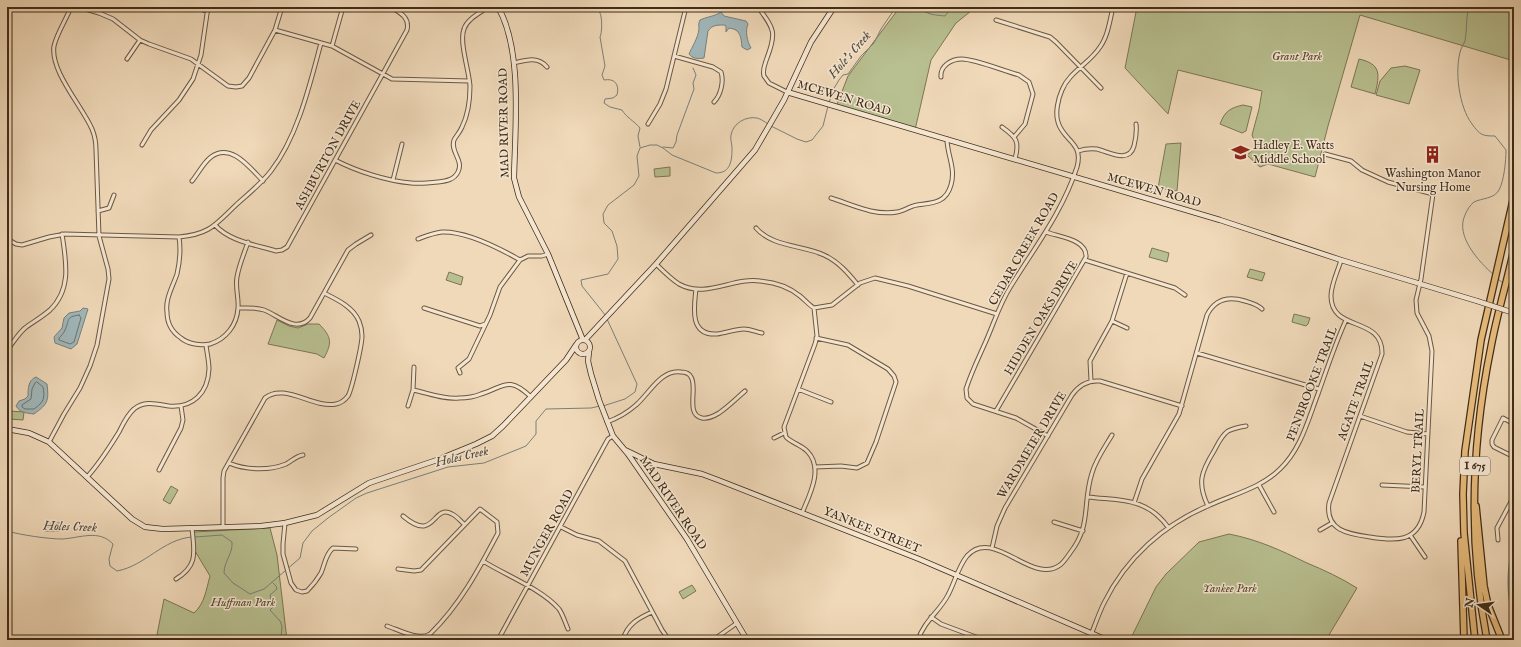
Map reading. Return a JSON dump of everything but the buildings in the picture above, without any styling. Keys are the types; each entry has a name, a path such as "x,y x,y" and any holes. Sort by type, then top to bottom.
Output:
{"highway":[{"name":"I 675","path":"1475,640 1466,559 1463,513 1465,451 1471,400 1481,340 1514,196"},
{"name":"I 675","path":"1487,640 1480,593 1473,520 1474,486 1483,390 1491,345 1514,249"},
{"path":"1474,486 1484,586 1488,605 1502,640"},
{"path":"1463,513 1461,542 1464,640"}],"street":[{"path":"49,442 61,418 80,388 97,345 109,279 100,236 94,136 88,121 58,69 54,57 56,38 71,7"},
{"path":"78,7 113,19 140,40 186,57 228,86 236,87 242,86 249,78 275,30 282,7"},
{"path":"142,145 155,124 185,92 193,79 198,65 207,9 193,7"},
{"path":"332,46 343,7"},
{"name":"ASHBURTON DRIVE","path":"215,225 225,234 276,251 287,247 408,27 405,16 391,7"},
{"path":"335,160 360,171 393,180 416,184 452,179 458,172 460,166 453,144 466,118 470,95 462,40 464,29 470,20 488,7"},
{"name":"MAD RIVER ROAD","path":"498,7 507,27 514,63 516,84 514,178 516,190 548,254 576,324 584,340"},
{"path":"648,124 663,98 686,7"},
{"path":"758,7 769,22 773,33 772,46 764,69 764,76 769,83 788,92"},
{"path":"7,429 29,433 49,442 132,519 141,525 156,529 261,526 285,524 317,516 360,488 374,481 416,468 482,442 496,432 566,360 577,344 584,340 603,322 751,156 788,92 811,42 834,7"},
{"path":"1113,7 1104,42 1091,58 1064,85 1056,114 1059,126 1074,143 1078,151 1092,149 1120,156 1128,155 1134,149 1137,137 1136,124"},
{"path":"996,20 1050,37 1101,88"},
{"path":"275,30 332,46 396,80 469,81"},
{"path":"127,59 140,40"},
{"path":"7,239 16,244 22,245 62,234 179,238 201,234 215,225 263,181 282,155 301,112 320,43"},
{"path":"674,56 713,67 721,72 722,82 719,95 714,102"},
{"path":"941,77 941,73 945,66 955,60 962,59 1019,75 1026,79 1032,87 1032,98 1025,124 1014,137"},
{"path":"514,63 536,60 542,62 547,68"},
{"path":"242,86 243,90"},
{"name":"MCEWEN ROAD","path":"788,92 1220,220 1341,260 1513,312"},
{"path":"1002,127 1014,137 1017,148 1015,159"},
{"path":"831,198 871,211 886,213 902,211 916,205 933,204 939,201 948,192 953,176 947,139"},
{"path":"393,180 402,144"},
{"name":"CEDAR CREEK ROAD","path":"1048,436 1016,418 972,404 968,400 965,393 997,314 1011,286 1057,213 1078,163 1078,151"},
{"path":"192,181 211,158 217,154 224,153 232,154 238,158 263,181"},
{"name":"BERYL TRAIL","path":"1325,154 1351,161 1362,170 1388,182 1433,194 1420,284 1416,300 1416,310 1429,336 1432,351 1425,487 1423,516 1418,527 1410,535"},
{"path":"98,211 109,208 114,195"},
{"path":"756,228 762,234 775,240 818,252 833,260 848,272 858,285"},
{"path":"85,229 85,234"},
{"path":"418,239 431,234 448,232 485,242 520,260"},
{"name":"HIDDEN OAKS DRIVE","path":"996,411 1085,260 1086,250 1080,243 1046,232"},
{"path":"7,350 25,328 50,310 59,296 67,273 62,234"},
{"path":"238,308 262,309 291,324 300,324 310,318 348,250 371,235"},
{"path":"179,238 180,260 167,303 166,311 168,319 174,333 182,339 196,344 206,345 215,342 228,334 234,323 238,308 236,278 248,242"},
{"path":"460,373 458,370 459,365 467,361 485,324 500,287 520,260 528,256 542,256 548,254"},
{"path":"1085,260 1175,288 1185,295"},
{"name":"AGATE TRAIL","path":"1332,522 1329,515 1329,503 1382,354 1377,336 1372,331 1346,320 1335,310 1331,297 1341,260"},
{"path":"656,264 679,283 696,290 714,288 739,281 760,281 777,284 790,290 814,308 832,305 858,285 872,278 887,280 997,314"},
{"path":"1127,273 1112,321 1090,361 1091,381 1100,381 1182,406"},
{"path":"696,290 693,314 698,325 705,332 716,334 745,329 762,334"},
{"path":"223,527 223,478 229,463 261,404 270,394 280,392 332,405 341,402 348,396 361,349 361,328 357,318 350,309 324,293"},
{"path":"1134,502 1142,479 1175,422 1182,406 1207,315 1216,303 1227,298 1234,298 1254,304 1262,309"},
{"path":"424,308 480,326 485,324"},
{"path":"802,513 814,480 816,467 806,450 787,438 784,433 784,424 816,338 814,308"},
{"name":"PENBROOKE TRAIL","path":"1089,640 1104,603 1123,571 1146,545 1168,527 1208,506 1259,485 1280,470 1294,453 1303,436 1346,320"},
{"path":"1112,321 1127,328"},
{"name":"MAD RIVER ROAD","path":"576,324 577,344"},
{"path":"566,360 589,352 592,337 598,326"},
{"path":"816,338 848,346 888,369 894,376 896,382 878,436 867,463 857,468 841,466 816,467"},
{"path":"584,340 590,345"},
{"path":"577,344 577,351 580,354"},
{"path":"87,477 106,453 129,414 137,407 147,403 181,406 190,404 197,398 203,389 209,369 206,345"},
{"name":"MAD RIVER ROAD","path":"589,352 588,359 591,374 602,410 614,436 626,450 687,539 747,640"},
{"path":"1197,353 1320,389"},
{"name":"MAD RIVER ROAD","path":"580,354 591,374"},
{"path":"408,406 413,390 415,374 414,367"},
{"path":"607,422 628,412 667,374 675,372 684,372 691,377 694,383 693,409 697,416 701,418 708,418 718,414 745,392"},
{"name":"WARDMEIER DRIVE","path":"992,548 997,526 1005,508 1075,391 1084,383 1091,381"},
{"path":"413,390 449,398 460,398 482,394 501,385 508,384 520,387 531,396"},
{"path":"798,389 831,402"},
{"path":"159,470 181,428 183,420 181,406"},
{"path":"1360,416 1407,432 1428,434"},
{"path":"1514,424 1503,418 1492,440 1492,444 1494,447 1514,457"},
{"path":"1208,506 1202,493 1202,473 1224,435 1234,429 1246,426"},
{"path":"774,438 784,433"},
{"path":"918,640 931,617 948,596 964,560 972,552 982,548 992,548 1037,568 1050,569 1056,567 1062,562 1076,545 1083,531 1090,479 1094,467 1112,435"},
{"name":"MUNGER ROAD","path":"499,640 608,439 614,436"},
{"name":"YANKEE STREET","path":"626,450 654,464 711,477 957,575 1107,640"},
{"path":"229,463 245,468 274,467 286,464 303,455"},
{"path":"1259,485 1274,512"},
{"path":"1382,485 1425,487"},
{"path":"1498,540 1497,528 1514,496"},
{"path":"1088,497 1134,502 1145,506 1154,511 1168,527"},
{"path":"387,626 420,636 430,634 460,601 498,533 496,522 480,509 421,570 414,571 398,568"},
{"path":"403,516 415,525 423,526 430,523 440,514 448,512 464,524"},
{"path":"1054,522 1083,531"},
{"path":"1320,530 1332,522 1338,529 1346,533 1383,540 1397,540 1410,535 1425,557"},
{"path":"285,524 282,544 283,554 294,588 299,591 305,592 308,590 320,575 328,555 333,548 356,549"},
{"path":"561,527 577,536 598,541 627,564 652,612 669,640"},
{"path":"176,579 192,565 194,551 192,528"},
{"path":"483,561 528,586 548,600 558,608 568,628"},
{"path":"624,640 627,630 633,623 652,612"},
{"path":"931,617 941,624 984,640"},
{"path":"713,640 737,623"}],"green space":[{"path":"900,7 976,7 956,23 931,60 915,130 836,107 848,76"},
{"name":"Grant Park","path":"1137,7 1514,7 1514,61 1360,15 1315,177 1268,164 1260,167 1247,155 1257,147 1252,135 1262,91 1178,70 1168,114 1125,68"},
{"path":"1359,59 1371,64 1377,71 1378,81 1375,94 1351,87"},
{"path":"1405,66 1420,70 1409,104 1376,95 1380,81 1391,68"},
{"path":"1243,105 1252,107 1246,131 1242,133 1220,124 1228,111"},
{"path":"1181,143 1177,191 1158,188 1166,144"},
{"path":"670,167 670,176 655,177 654,169"},
{"path":"1152,248 1169,253 1167,262 1149,257"},
{"path":"1250,269 1265,273 1262,281 1247,277"},
{"path":"449,272 463,277 461,285 446,280"},
{"path":"1294,314 1310,318 1308,324 1306,326 1292,322"},
{"path":"277,320 289,326 298,328 308,324 319,324 329,340 324,358 317,354 268,344"},
{"path":"9,411 24,412 23,420 9,419"},
{"path":"171,486 178,490 170,504 163,500"},
{"path":"45,523 61,523 60,531 45,531"},
{"name":"Huffman Park","path":"270,528 277,555 287,640 156,640 164,599 194,613 201,605 205,596 210,576 195,551 194,532"},
{"name":"Yankee Park","path":"1229,534 1260,542 1332,574 1357,588 1326,640 1130,640 1156,587 1166,574 1199,542"},
{"path":"692,585 696,591 683,599 679,592"}],"water":[{"path":"721,12 724,16 746,21 748,24 748,42 751,48 747,50 742,47 740,34 736,30 729,28 726,32 726,26 717,25 713,26 708,31 704,58 692,57 689,54 697,36 700,20"},
{"path":"83,308 88,309 77,344 71,349 55,343 54,337 62,328 64,318 69,313 80,311"},
{"path":"36,377 47,384 48,394 45,405 34,414 24,412 16,406 19,401 28,396 30,382"},
{"path":"1514,543 1514,625 1510,604 1508,574"}],"waterway":[{"path":"598,7 601,14 600,37 605,66 602,75 604,80 613,81 618,88 617,95 613,98 605,99 604,103 610,107 622,110 640,128 638,136 640,147"},
{"name":"Hole's Creek","path":"829,103 833,90 839,80 843,75 848,74 861,56 874,43 881,29 896,7"},
{"name":"Hole's Creek","path":"920,7 925,12 945,16 949,11 947,7"},
{"name":"Hole's Creek","path":"1467,7 1466,37 1461,49 1458,67 1461,98 1468,117 1477,131 1487,136 1495,136 1506,150 1505,165 1499,190 1494,195 1474,202 1471,205 1465,215 1463,231 1470,248 1494,275"},
{"path":"663,147 673,148 676,142 677,135 694,89 693,83 696,75 693,68"},
{"name":"Hole's Creek","path":"771,126 797,139 806,142 812,140 823,126 828,106"},
{"name":"Holes Creek","path":"606,316 582,286 581,280 608,274 618,259 617,246 612,231 604,223 603,214 608,205 634,185 639,176 637,156 640,148 650,145 657,145 672,155 716,173 725,171 730,165 732,153 731,135 737,124 744,119 749,118 757,118 768,124"},
{"name":"Hole's Creek","path":"1498,279 1503,283"},
{"name":"Hole's Creek","path":"1507,286 1514,292"},
{"name":"Holes Creek","path":"603,406 625,399 635,392 637,384 607,319"},
{"name":"Holes Creek","path":"195,537 222,535 232,542 224,573 233,583 250,594 264,589 300,558 303,543 312,531 356,498 367,493 448,467 484,463 526,446 536,434 536,421 546,409 591,408 600,406"},
{"name":"Holes Creek","path":"7,531 42,538 62,539 95,536 108,539 113,544 109,559 110,566 117,571 136,564 172,542 192,537"},
{"path":"273,583 277,589 270,595 274,606 270,610 280,621 282,626 281,638 283,640"}],"place":[{"name":"Hadley E. Watts Middle School","path":"1240,152"},
{"name":"Washington Manor Nursing Home","path":"1433,154"}]}
